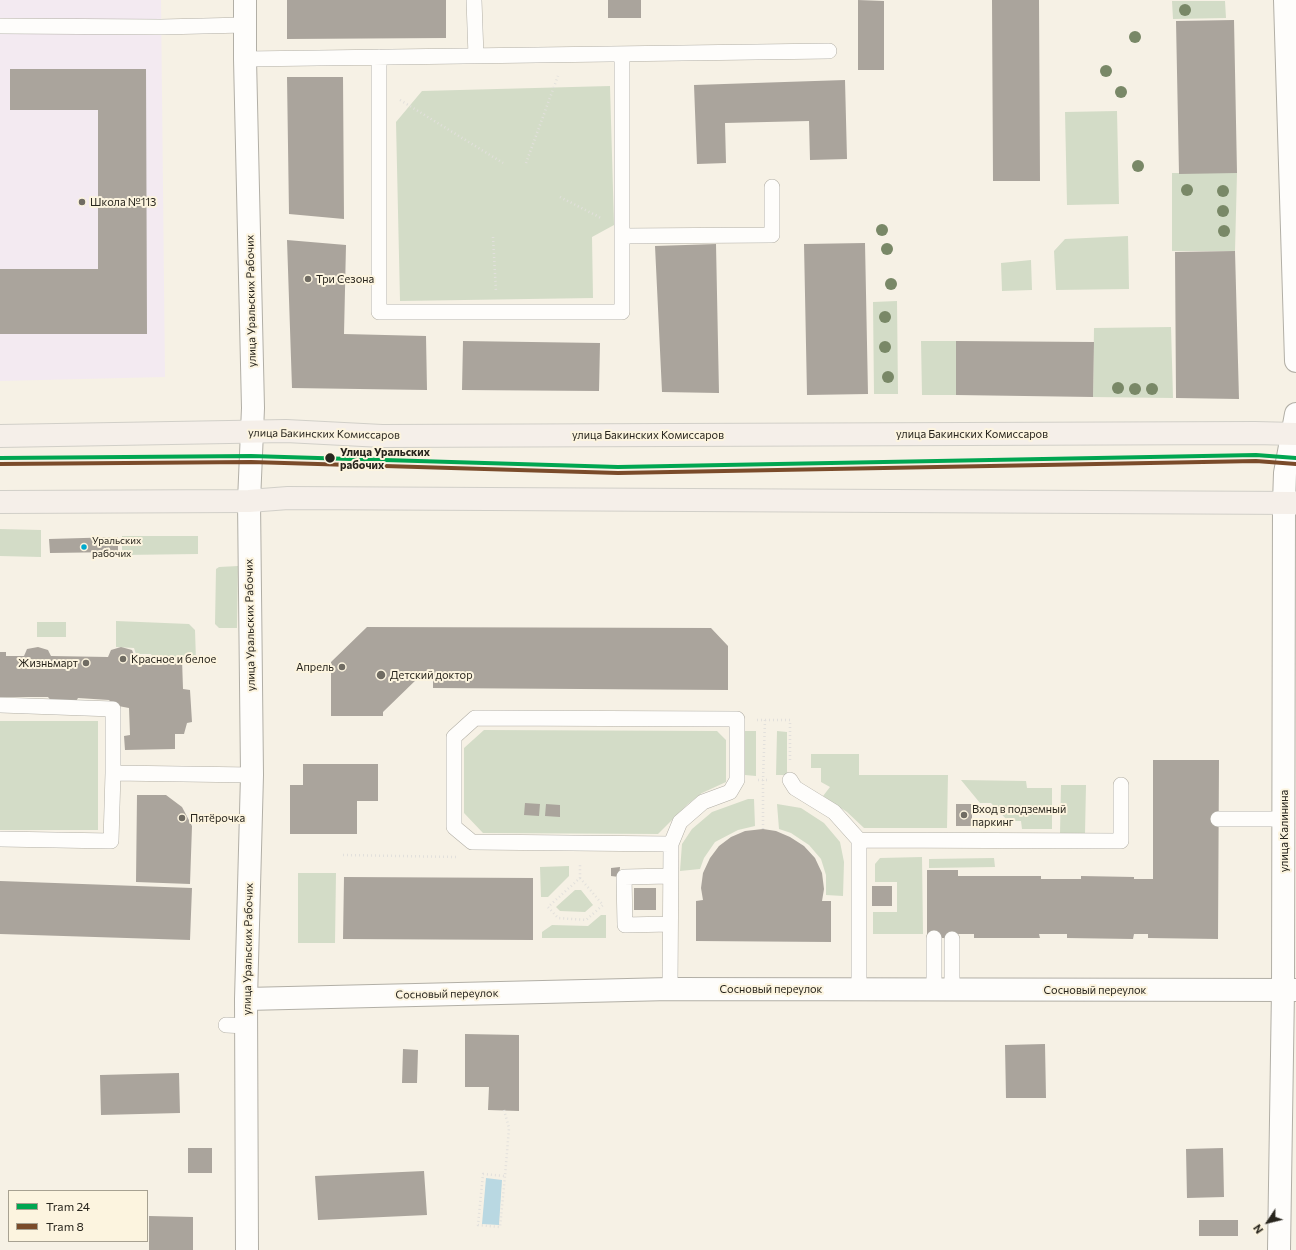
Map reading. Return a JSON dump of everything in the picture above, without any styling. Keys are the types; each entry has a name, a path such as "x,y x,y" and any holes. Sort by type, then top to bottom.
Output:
{"main road":[{"name":"улица Бакинских Комиссаров","path":"0,436 252,432 382,436 1239,433 1294,427"},
{"path":"0,502 249,501 288,498 1290,503"}],"street":[{"name":"улица Уральских Рабочих","path":"245,0 253,408 249,501 252,775 246,999 236,1026 247,1250"},
{"path":"1285,0 1296,361"},
{"name":"улица Калинина","path":"1279,1250 1290,990 1284,819 1290,595 1290,503 1285,473 1294,427"},
{"name":"Сосновый переулок","path":"246,999 670,989 1290,990"}],"lane":[{"path":"474,0 476,56"},
{"path":"0,26 161,27 245,25"},
{"path":"245,59 829,51"},
{"path":"379,57 379,312 622,312 622,54"},
{"path":"622,233 772,235 772,187"},
{"path":"0,705 113,709 111,841 0,839"},
{"path":"670,844 472,842 454,827 454,737 475,718 737,720 737,780 730,792 703,802 680,822 670,844 670,989"},
{"path":"113,773 252,775"},
{"path":"790,780 795,788 834,812 859,840 859,990"},
{"path":"859,840 1121,841 1121,785"},
{"path":"1218,819 1284,819"},
{"path":"670,876 624,877 625,925 670,924"},
{"path":"934,938 943,990"},
{"path":"943,990 952,938"}],"path":[{"path":"526,163 567,55"},
{"path":"379,87 503,163"},
{"path":"560,197 622,233"},
{"path":"493,237 497,312"},
{"path":"737,720 790,720 790,780 737,780"},
{"path":"764,829 763,780 765,720"},
{"path":"580,878 548,907 558,918 586,920 603,905 580,878 581,858"},
{"path":"504,1110 509,1128 505,1176 500,1227 478,1225 483,1174 505,1176"}],"shaded area":[{"name":"Школа №113","path":"0,0 161,0 165,377 0,381"}],"green space":[{"path":"1172,1 1225,1 1226,18 1173,19"},
{"path":"610,86 614,225 592,237 593,298 400,301 396,122 422,91"},
{"path":"1117,111 1119,204 1067,205 1065,112"},
{"path":"1172,173 1237,173 1235,251 1172,251"},
{"path":"1128,236 1129,289 1056,290 1054,251 1065,239"},
{"path":"1031,260 1032,290 1002,291 1001,263"},
{"path":"897,301 898,394 874,394 873,302"},
{"path":"1171,327 1173,398 1093,397 1094,328"},
{"path":"921,341 956,341 956,395 922,395"},
{"path":"0,529 41,530 41,557 0,556"},
{"path":"122,536 198,536 198,554 122,555"},
{"path":"238,566 237,628 219,628 215,624 216,569 219,567"},
{"path":"116,621 189,624 195,630 196,661 154,659 151,654 136,654 134,648 116,647"},
{"path":"37,622 66,622 66,637 37,637"},
{"path":"0,721 98,721 98,830 0,830"},
{"path":"484,730 717,731 726,740 726,782 702,793 688,804 658,834 483,833 464,813 464,748"},
{"path":"745,731 756,731 756,776 745,775"},
{"path":"777,731 787,732 787,775 776,775"},
{"path":"811,754 859,754 859,775 948,775 947,828 864,828 847,812 823,796 830,787 821,782 821,768 811,768"},
{"path":"961,780 1026,781 1027,788 1052,788 1052,829 1022,829 1021,821 1008,821 991,803 980,803"},
{"path":"1061,785 1086,785 1085,834 1060,834"},
{"path":"748,799 754,799 755,826 738,830 715,842 704,858 700,869 680,871 682,844 692,829 712,812"},
{"path":"777,804 801,808 824,823 840,842 844,862 843,896 826,895 826,875 821,859 809,845 791,833 779,829"},
{"path":"922,857 923,934 873,934 873,912 897,912 897,882 875,882 875,864 880,858"},
{"path":"994,858 995,867 929,868 929,859"},
{"path":"569,866 569,876 548,897 541,897 540,867"},
{"path":"298,873 336,873 335,943 298,943"},
{"path":"575,890 581,890 593,905 585,912 560,911 556,907"},
{"path":"601,915 606,915 606,938 542,938 542,932 552,925 588,926"}],"water":[{"path":"486,1178 502,1180 499,1225 482,1224"}],"building":[{"path":"287,0 446,0 446,38 287,39"},
{"path":"608,0 641,0 641,18 608,18"},
{"path":"858,0 884,1 884,70 858,70"},
{"path":"992,0 1039,0 1040,181 993,181"},
{"path":"1234,20 1237,173 1179,174 1176,21"},
{"path":"10,69 146,69 147,334 0,334 0,269 98,269 98,110 10,110"},
{"path":"287,77 343,77 344,219 289,214"},
{"path":"845,80 847,159 810,160 809,121 725,123 726,163 697,164 694,85"},
{"path":"287,240 346,245 344,334 426,336 427,390 292,388"},
{"path":"865,243 868,394 807,395 804,244"},
{"path":"716,244 719,393 662,392 655,246"},
{"path":"1235,251 1239,399 1176,398 1175,252"},
{"path":"463,341 600,343 599,391 462,390"},
{"path":"956,341 1094,342 1093,397 956,395"},
{"path":"118,537 118,552 50,553 49,539"},
{"path":"367,627 711,628 728,646 728,690 433,688 433,677 419,677 383,712 383,716 331,716 331,662"},
{"path":"38,647 48,650 51,656 108,657 111,650 121,647 132,650 135,657 151,657 153,661 182,659 183,689 190,690 192,722 187,723 184,734 175,734 175,749 125,750 124,736 130,735 129,708 113,705 109,700 78,698 75,703 52,702 48,697 0,697 0,652 6,652 6,656 24,656 27,649"},
{"path":"1153,760 1219,760 1218,939 1148,938 1148,934 1134,934 1133,939 1067,938 1067,934 1039,934 1040,938 974,938 974,934 958,934 958,938 927,938 927,870 958,870 958,876 1041,876 1041,879 1081,879 1081,876 1134,877 1134,879 1153,879"},
{"path":"303,764 378,764 378,801 357,801 357,834 290,834 290,785 303,785"},
{"path":"137,795 166,795 182,807 192,826 190,884 136,882"},
{"path":"525,803 540,804 539,816 524,815"},
{"path":"546,804 560,805 560,817 545,816"},
{"name":"Вход в подземный паркинг","path":"956,804 972,804 972,826 956,826"},
{"path":"763,829 776,831 790,837 804,846 815,858 822,873 824,889 822,901 831,901 831,942 696,941 696,901 703,900 701,888 703,873 710,858 719,846 731,837 745,831"},
{"path":"620,867 619,877 611,876 611,868"},
{"path":"344,877 533,878 533,940 343,939"},
{"path":"0,881 192,888 190,940 0,934"},
{"path":"872,886 892,886 892,906 872,906"},
{"path":"634,888 656,888 656,910 634,910"},
{"path":"465,1034 519,1035 519,1111 488,1110 489,1087 465,1087"},
{"path":"1045,1044 1046,1098 1006,1098 1005,1045"},
{"path":"403,1049 418,1050 417,1083 402,1083"},
{"path":"179,1073 180,1113 101,1115 100,1075"},
{"path":"188,1148 212,1148 212,1173 188,1173"},
{"path":"1223,1148 1224,1197 1187,1198 1186,1149"},
{"path":"424,1171 427,1215 318,1220 315,1176"},
{"path":"149,1216 193,1217 193,1250 149,1250"},
{"path":"1199,1220 1238,1220 1238,1236 1199,1236"}],"tram line":[{"name":"24","path":"0,458 251,456 618,467 1256,455 1296,458"},
{"name":"8","path":"0,464 251,462 618,473 1256,461 1296,464"}],"place":[{"name":"Школа №113","path":"82,202"},
{"name":"Три Сезона","path":"308,279"},
{"name":"Улица Уральских рабочих","path":"330,458"},
{"name":"Уральских рабочих","path":"84,547"},
{"name":"Красное и белое","path":"123,659"},
{"name":"Жизньмарт","path":"86,663"},
{"name":"Апрель","path":"342,667"},
{"name":"Детский доктор","path":"381,675"},
{"name":"Вход в подземный паркинг","path":"964,815"},
{"name":"Пятёрочка","path":"182,818"}]}
